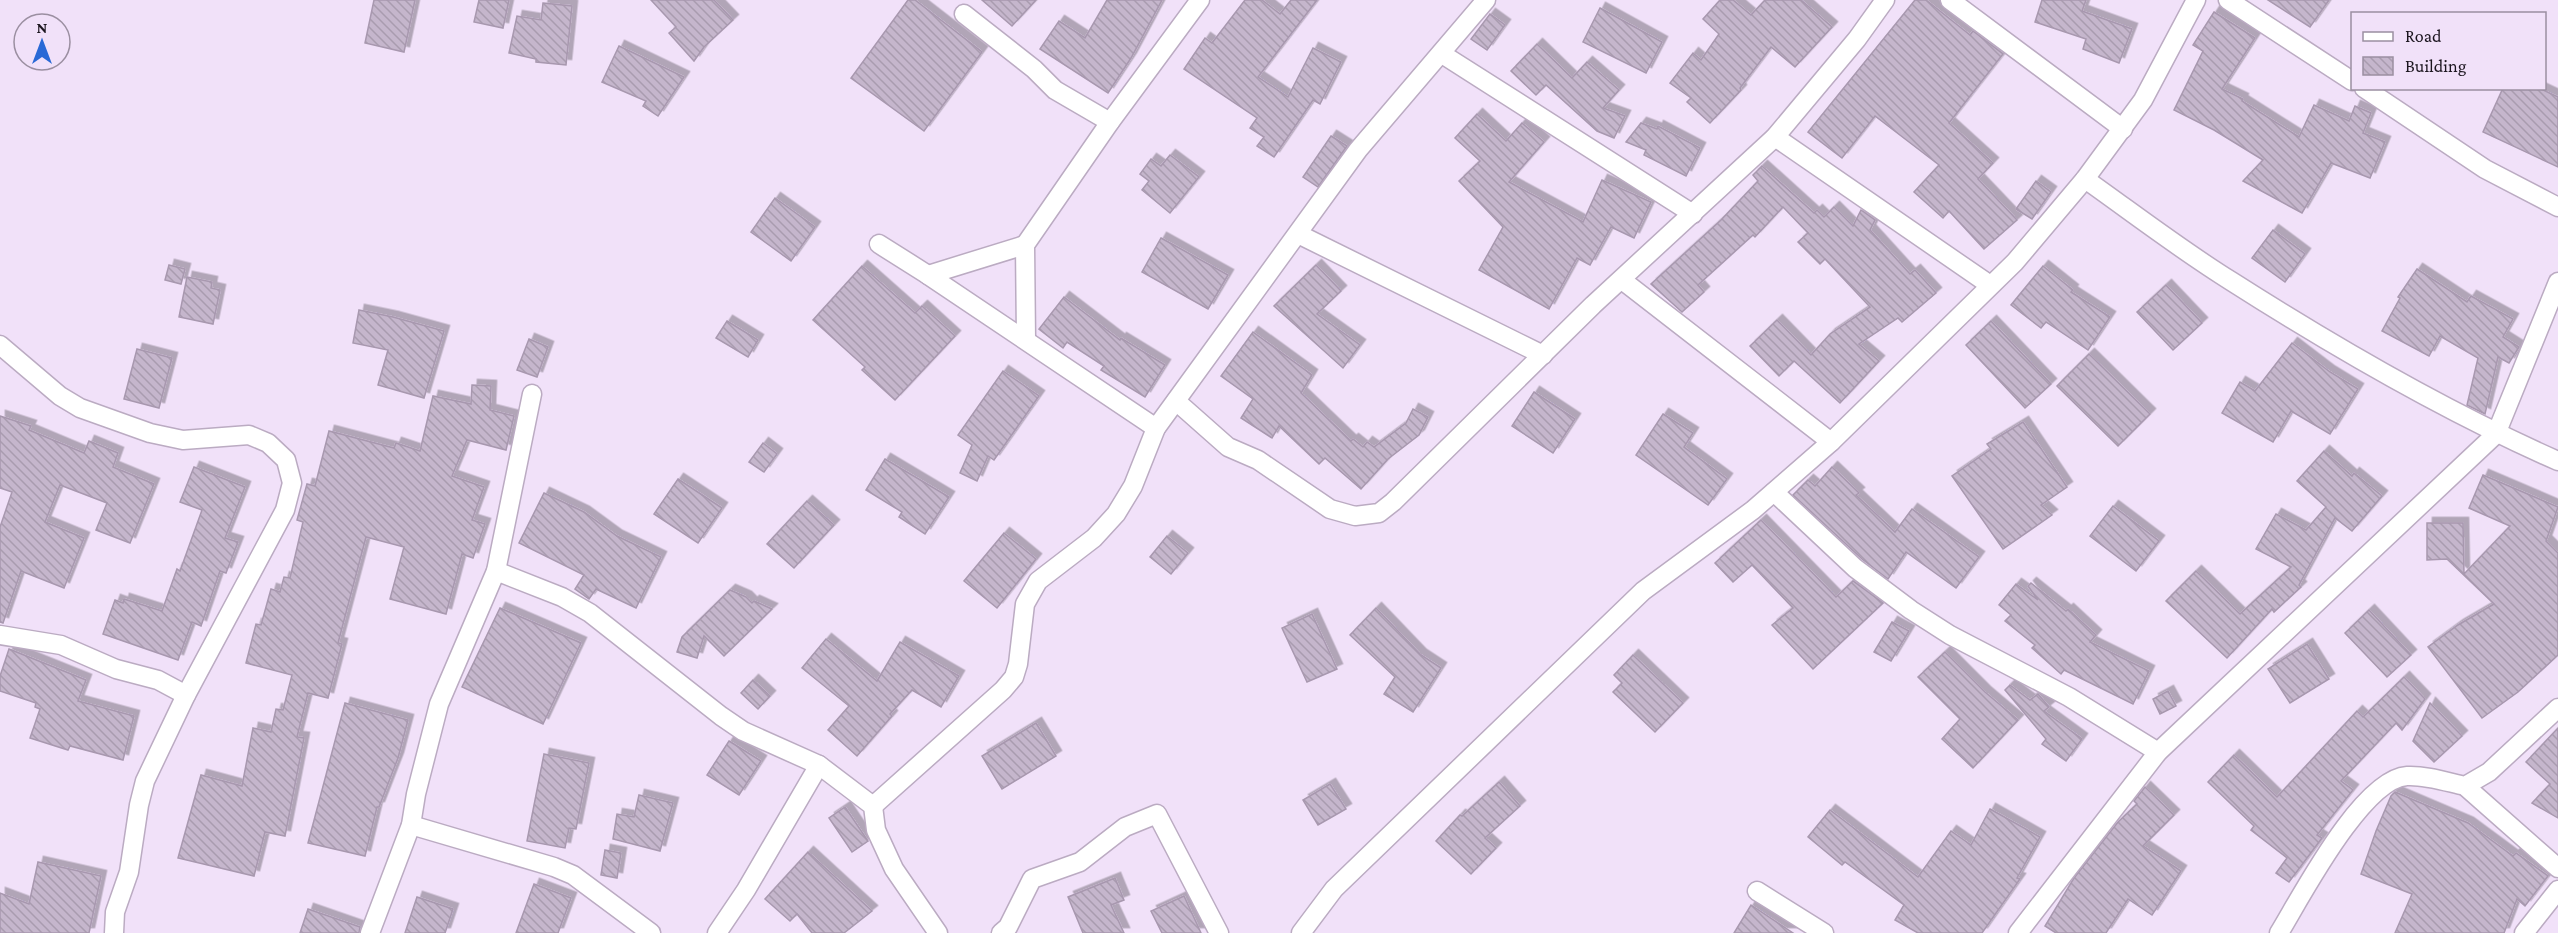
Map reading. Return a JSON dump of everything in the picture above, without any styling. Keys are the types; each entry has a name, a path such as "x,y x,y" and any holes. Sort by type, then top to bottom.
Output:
{"street":[{"path":"1026,339 1024,245 1110,122 1200,0"},
{"path":"873,806 1003,690 1014,677 1018,664 1025,604 1030,592 1038,581 1094,538 1116,514 1133,486 1156,428 1358,150 1486,0"},
{"path":"1176,401 1228,447 1258,460 1330,509 1355,516 1379,513 1775,137 1857,39 1885,0"},
{"path":"1950,0 2123,129"},
{"path":"1301,933 1334,889 1643,591 1753,510 1831,442 2015,262 2085,179 2123,129 2162,68 2196,0"},
{"path":"2228,0 2351,80"},
{"path":"964,14 1034,69 1055,90 1110,122"},
{"path":"1442,54 1693,214"},
{"path":"2367,90 2485,169 2558,207"},
{"path":"1775,137 1990,285"},
{"path":"2085,179 2229,280 2407,387 2496,434 2558,461"},
{"path":"1298,234 1543,355"},
{"path":"879,244 1026,339 1156,428"},
{"path":"928,274 1024,245"},
{"path":"1622,280 1831,442"},
{"path":"2018,933 2158,752 2496,434 2558,282"},
{"path":"0,345 60,396 80,408 150,432 183,440 249,435 268,443 286,460 292,483 285,510 186,695 145,781 129,872 115,912 114,933"},
{"path":"370,933 411,825 416,794 439,704 496,571 532,394"},
{"path":"1774,492 1855,568 1911,610 1950,635 2069,697 2158,752"},
{"path":"496,571 562,597 590,613 743,731 819,765 873,806 876,830 894,869 938,933"},
{"path":"0,635 61,645 116,669 158,680 186,695"},
{"path":"2465,786 2489,772 2558,708"},
{"path":"717,933 747,890 819,765"},
{"path":"2279,933 2332,844 2355,813 2388,783 2405,776 2465,786 2558,868"},
{"path":"1001,933 1008,927 1032,879 1080,862 1125,827 1157,814 1219,933"},
{"path":"411,825 554,867 573,875 651,933"},
{"path":"2524,933 2558,890"},
{"path":"1757,891 1824,933"}],"building":[{"path":"374,0 415,0 404,52 365,43"},
{"path":"479,0 509,0 503,28 474,22"},
{"path":"651,0 714,0 733,20 704,47 694,61 669,33 676,27"},
{"path":"908,0 915,0 982,52 924,131 851,78"},
{"path":"982,0 1036,0 1012,26"},
{"path":"1107,0 1162,0 1131,58 1108,93 1040,49 1059,21 1085,38"},
{"path":"1245,0 1262,0 1280,14 1291,0 1317,0 1258,77 1288,97 1313,48 1341,62 1320,104 1313,100 1274,157 1257,146 1264,137 1250,128 1257,118 1184,69 1205,38 1212,43"},
{"path":"1720,0 1733,0 1751,15 1765,0 1801,0 1832,27 1795,67 1771,47 1740,88 1741,90 1710,123 1687,102 1691,98 1670,83 1693,53 1701,60 1719,34 1703,19"},
{"path":"1915,0 1926,0 1970,35 1973,31 2003,54 1949,123 1993,163 1978,179 2017,220 1984,249 1949,211 1943,218 1914,192 1939,165 1875,116 1842,158 1808,132"},
{"path":"2042,0 2086,0 2082,11 2132,29 2119,63 2083,49 2086,39 2035,22"},
{"path":"2268,0 2329,0 2310,27"},
{"path":"543,3 572,6 566,65 536,62 536,59 509,53 517,16 541,20"},
{"path":"1600,8 1662,42 1646,73 1583,42"},
{"path":"2214,12 2255,38 2222,89 2243,99 2242,101 2299,137 2314,105 2349,121 2355,106 2371,113 2363,133 2385,142 2370,178 2331,163 2302,213 2243,181 2263,160 2214,130 2174,110 2203,51 2193,45"},
{"path":"1490,14 1505,25 1487,50 1471,39"},
{"path":"1537,44 1572,78 1587,62 1619,90 1603,108 1625,116 1614,138 1597,131 1546,85 1536,95 1511,71"},
{"path":"619,46 684,77 658,116 643,106 646,101 602,82"},
{"path":"2502,90 2543,90 2558,97 2558,167 2483,132"},
{"path":"1477,114 1506,141 1522,123 1544,142 1509,182 1583,222 1602,180 1651,202 1634,238 1611,227 1590,265 1577,258 1549,309 1479,270 1503,227 1459,181 1480,161 1455,138"},
{"path":"1641,123 1657,129 1658,126 1700,148 1686,176 1644,155 1646,150 1626,142"},
{"path":"1331,136 1347,146 1318,187 1303,177"},
{"path":"1170,155 1199,177 1170,213 1142,190 1149,181 1140,174 1151,159 1161,166"},
{"path":"1762,166 1814,213 1817,210 1824,217 1834,207 1853,226 1861,210 1875,220 1870,230 1910,274 1915,270 1936,293 1902,322 1898,318 1859,344 1879,361 1840,403 1794,361 1779,376 1750,346 1777,320 1811,355 1830,334 1870,307 1825,259 1820,264 1798,242 1808,233 1783,207 1755,237 1753,235 1698,285 1704,292 1682,312 1651,284 1721,220 1758,181 1753,175"},
{"path":"2036,181 2051,192 2032,219 2016,209"},
{"path":"775,198 815,227 791,261 751,232"},
{"path":"2273,230 2305,254 2285,282 2252,258"},
{"path":"1161,238 1228,275 1208,309 1142,272"},
{"path":"169,265 185,269 181,284 165,280"},
{"path":"1316,265 1341,291 1317,314 1360,345 1343,368 1274,306"},
{"path":"862,266 915,313 922,306 955,336 895,400 862,370 865,367 813,320"},
{"path":"2043,266 2073,290 2071,292 2110,317 2088,350 2046,322 2041,328 2011,305"},
{"path":"2417,269 2467,302 2471,296 2513,319 2503,337 2519,347 2509,363 2498,357 2485,414 2467,405 2478,358 2440,336 2429,356 2382,331 2400,298 2398,297"},
{"path":"187,277 212,282 211,288 220,290 213,324 179,317"},
{"path":"2166,285 2202,323 2173,350 2137,312"},
{"path":"1064,297 1120,340 1121,338 1165,365 1145,397 1101,370 1104,366 1067,342 1063,348 1039,329"},
{"path":"359,310 444,331 424,398 378,385 388,350 353,343"},
{"path":"727,321 758,340 748,357 716,338"},
{"path":"1991,321 2051,384 2025,408 1966,345"},
{"path":"1253,332 1312,375 1301,393 1351,441 1353,439 1363,447 1367,442 1374,447 1406,423 1413,409 1428,417 1419,435 1388,459 1361,489 1325,458 1319,464 1279,426 1272,438 1241,418 1253,399 1221,376"},
{"path":"529,339 548,347 537,377 517,370"},
{"path":"2292,343 2330,372 2358,389 2330,434 2291,411 2273,442 2222,413 2240,382 2255,391"},
{"path":"137,349 172,358 159,408 124,399"},
{"path":"2089,354 2150,414 2118,446 2057,386"},
{"path":"1003,371 1039,396 994,460 988,456 977,481 960,473 972,445 958,435"},
{"path":"472,385 491,386 490,410 514,416 506,450 467,440 452,476 484,487 472,520 485,524 473,558 462,554 446,614 390,599 404,547 366,537 338,643 342,644 328,698 308,693 297,737 304,738 285,836 265,832 254,876 178,858 201,775 242,786 253,728 271,732 276,709 283,710 292,675 246,663 256,624 261,625 271,589 280,592 284,577 290,578 303,522 297,520 307,484 315,486 329,431 394,448 396,443 420,451 433,396 471,404"},
{"path":"1534,392 1575,419 1553,453 1512,426"},
{"path":"1663,414 1693,433 1684,447 1727,479 1708,505 1636,455"},
{"path":"0,416 31,426 29,430 84,453 89,441 118,453 113,467 154,484 130,543 96,530 107,503 60,485 45,522 84,538 64,588 21,571 3,623 0,622 0,527 12,492 0,488"},
{"path":"2023,422 2067,487 2041,505 2052,515 2003,549 1952,476 1991,449 1987,444"},
{"path":"763,443 777,454 764,472 749,462"},
{"path":"2324,451 2352,476 2354,473 2382,496 2352,531 2335,518 2299,585 2301,587 2274,612 2272,609 2227,658 2166,601 2196,571 2240,614 2291,567 2256,549 2276,514 2306,530 2326,507 2297,481"},
{"path":"885,459 949,497 925,534 899,517 902,512 866,490"},
{"path":"194,467 245,487 225,538 238,542 226,573 220,571 201,626 192,622 178,660 103,634 115,600 123,603 124,599 162,611 177,569 180,571 202,510 180,502"},
{"path":"1832,467 1859,493 1856,495 1895,532 1912,509 1979,557 1956,588 1906,552 1888,579 1862,559 1793,495 1808,480 1815,486"},
{"path":"2483,475 2558,507 2546,541 2558,553 2558,655 2518,692 2482,718 2428,647 2458,625 2494,604 2447,559 2427,560 2427,523 2463,523 2464,574 2510,526 2469,508"},
{"path":"678,479 722,508 698,543 654,514"},
{"path":"544,493 584,512 617,536 661,557 636,608 596,589 589,599 575,589 584,575 519,543"},
{"path":"807,501 834,525 794,568 767,544"},
{"path":"2113,506 2159,541 2136,571 2090,536"},
{"path":"1761,520 1836,597 1853,581 1883,603 1813,669 1772,625 1793,608 1752,565 1733,582 1715,563"},
{"path":"1004,533 1036,559 997,608 964,581"},
{"path":"1167,536 1188,553 1171,574 1150,557"},
{"path":"2031,583 2066,611 2068,609 2096,635 2090,642 2149,671 2133,704 2064,670 2061,674 2032,648 2035,645 2005,621 2011,615 1999,605 2016,584 2038,600 2028,586"},
{"path":"730,590 746,597 752,603 754,601 772,609 724,656 704,636 697,658 677,652 682,637"},
{"path":"500,608 581,643 543,724 462,687"},
{"path":"1376,608 1421,655 1441,668 1413,712 1384,694 1395,677 1350,635"},
{"path":"2369,610 2411,655 2387,677 2345,633"},
{"path":"1312,614 1337,669 1307,682 1282,628"},
{"path":"1892,622 1909,631 1891,661 1874,652"},
{"path":"826,639 877,681 900,642 959,676 941,707 912,690 857,756 828,730 849,706 802,668"},
{"path":"2307,644 2329,679 2290,703 2268,669"},
{"path":"9,649 86,680 78,701 134,716 123,760 70,746 68,750 30,738 40,709 35,707 36,703 0,691 0,676"},
{"path":"1945,652 1985,692 2018,720 1973,768 1942,739 1960,719 1918,677"},
{"path":"1633,655 1683,703 1655,732 1613,692 1622,683 1614,675"},
{"path":"2404,677 2425,699 2402,730 2396,723 2341,781 2353,790 2317,835 2322,838 2289,882 2276,873 2287,858 2251,830 2254,826 2208,782 2234,755 2277,797 2357,711 2363,717"},
{"path":"753,680 770,696 758,709 741,693"},
{"path":"2010,685 2030,700 2038,694 2049,707 2044,711 2082,739 2066,761 2042,744 2046,739 2005,690"},
{"path":"2168,691 2176,706 2160,714 2153,699"},
{"path":"345,703 408,720 398,758 379,807 377,807 365,856 308,843"},
{"path":"2430,703 2462,736 2434,762 2413,741"},
{"path":"1036,723 1056,756 1002,789 982,756"},
{"path":"2558,728 2558,818 2532,803 2550,784 2526,762"},
{"path":"729,741 761,761 739,795 707,775"},
{"path":"544,754 589,763 576,829 569,828 565,848 527,841"},
{"path":"1499,782 1520,806 1485,838 1496,848 1471,874 1436,841 1460,815 1462,816"},
{"path":"1330,784 1346,809 1318,825 1303,800"},
{"path":"2145,787 2174,815 2143,846 2181,871 2152,915 2128,899 2106,933 2056,933 2045,926 2074,878 2118,822 2137,804 2134,801"},
{"path":"2395,792 2468,823 2513,856 2516,853 2548,876 2525,906 2517,899 2504,933 2395,933 2412,894 2361,874 2376,831 2391,796"},
{"path":"639,795 673,803 660,851 613,839 617,814 634,817"},
{"path":"845,807 868,841 852,852 829,818"},
{"path":"1990,809 2040,837 2017,878 2020,879 1982,933 1918,933 1895,920 1904,905 1845,862 1842,865 1808,837 1830,810 1918,877 1951,831 1971,845"},
{"path":"605,850 621,853 617,878 601,875"},
{"path":"808,852 872,911 844,933 812,933 797,914 790,921 765,899"},
{"path":"38,862 101,876 89,933 0,933 0,893 29,904"},
{"path":"1115,878 1124,900 1111,905 1124,933 1083,933 1068,897"},
{"path":"534,884 571,898 558,933 516,933"},
{"path":"1184,896 1201,933 1162,933 1151,911"},
{"path":"417,897 453,909 445,933 405,933"},
{"path":"1751,905 1793,933 1734,933"},
{"path":"308,909 360,927 359,933 300,933"}]}
